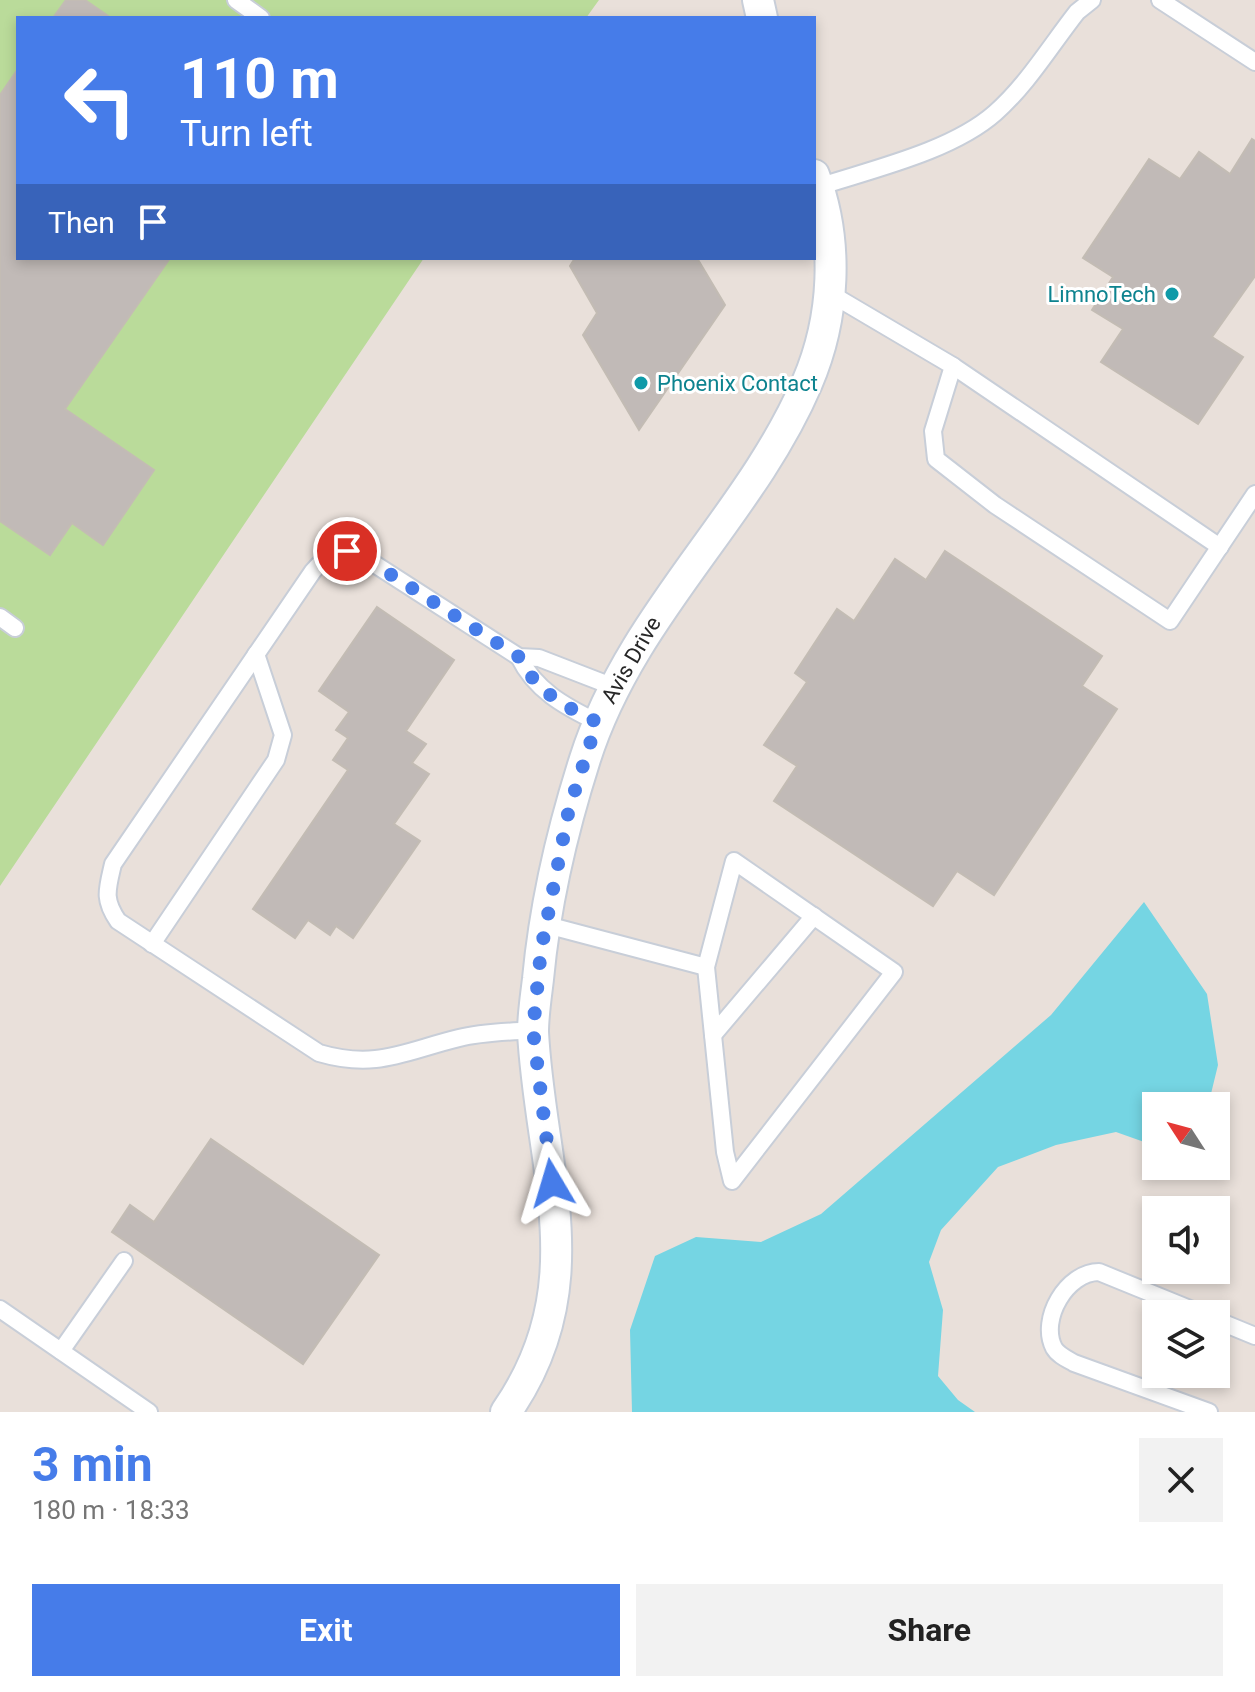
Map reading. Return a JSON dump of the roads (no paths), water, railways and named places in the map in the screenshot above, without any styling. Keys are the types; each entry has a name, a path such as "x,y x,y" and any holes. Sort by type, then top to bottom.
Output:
{"street":[{"name":"Avis Drive","path":"506,1412 535,1361 549,1315 558,1262 558,1226 533,1030 543,924 569,809 597,722 614,687 663,604 773,446 808,382 831,294 829,243 816,181"}],"lane":[{"path":"236,0 258,16"},
{"path":"816,181 937,145 981,124 1005,104 1077,12 1092,0"},
{"path":"1160,0 1255,62"},
{"path":"831,294 953,366 1220,547"},
{"path":"953,366 933,431 936,459 995,505 1170,621 1255,494"},
{"path":"533,1030 460,1037 382,1061 346,1061 319,1053 118,921 107,905 113,864 323,558 347,551 362,556 519,657 539,658 614,687"},
{"path":"0,617 15,628"},
{"path":"152,944 276,760 283,735 256,654"},
{"path":"519,657 530,679 565,707 597,722"},
{"path":"734,861 894,972 732,1181 725,1152 706,967 734,861"},
{"path":"713,1035 814,916"},
{"path":"543,924 706,967"},
{"path":"61,1351 124,1261"},
{"path":"1142,1388 1074,1363 1055,1351 1049,1333 1056,1304 1073,1281 1085,1272 1099,1272 1168,1300"},
{"path":"0,1309 149,1412"},
{"path":"1230,1326 1255,1336"},
{"path":"1143,1388 1209,1412"}],"water":[{"path":"1144,902 1207,994 1218,1065 1211,1092 1142,1092 1142,1141 1116,1132 1056,1145 998,1167 941,1230 929,1262 943,1310 938,1376 958,1400 975,1412 632,1412 630,1330 655,1256 696,1237 761,1242 821,1214 1051,1015"}],"place":[{"name":"LimnoTech","path":"1172,294"},
{"name":"Phoenix Contact","path":"641,383"}]}
